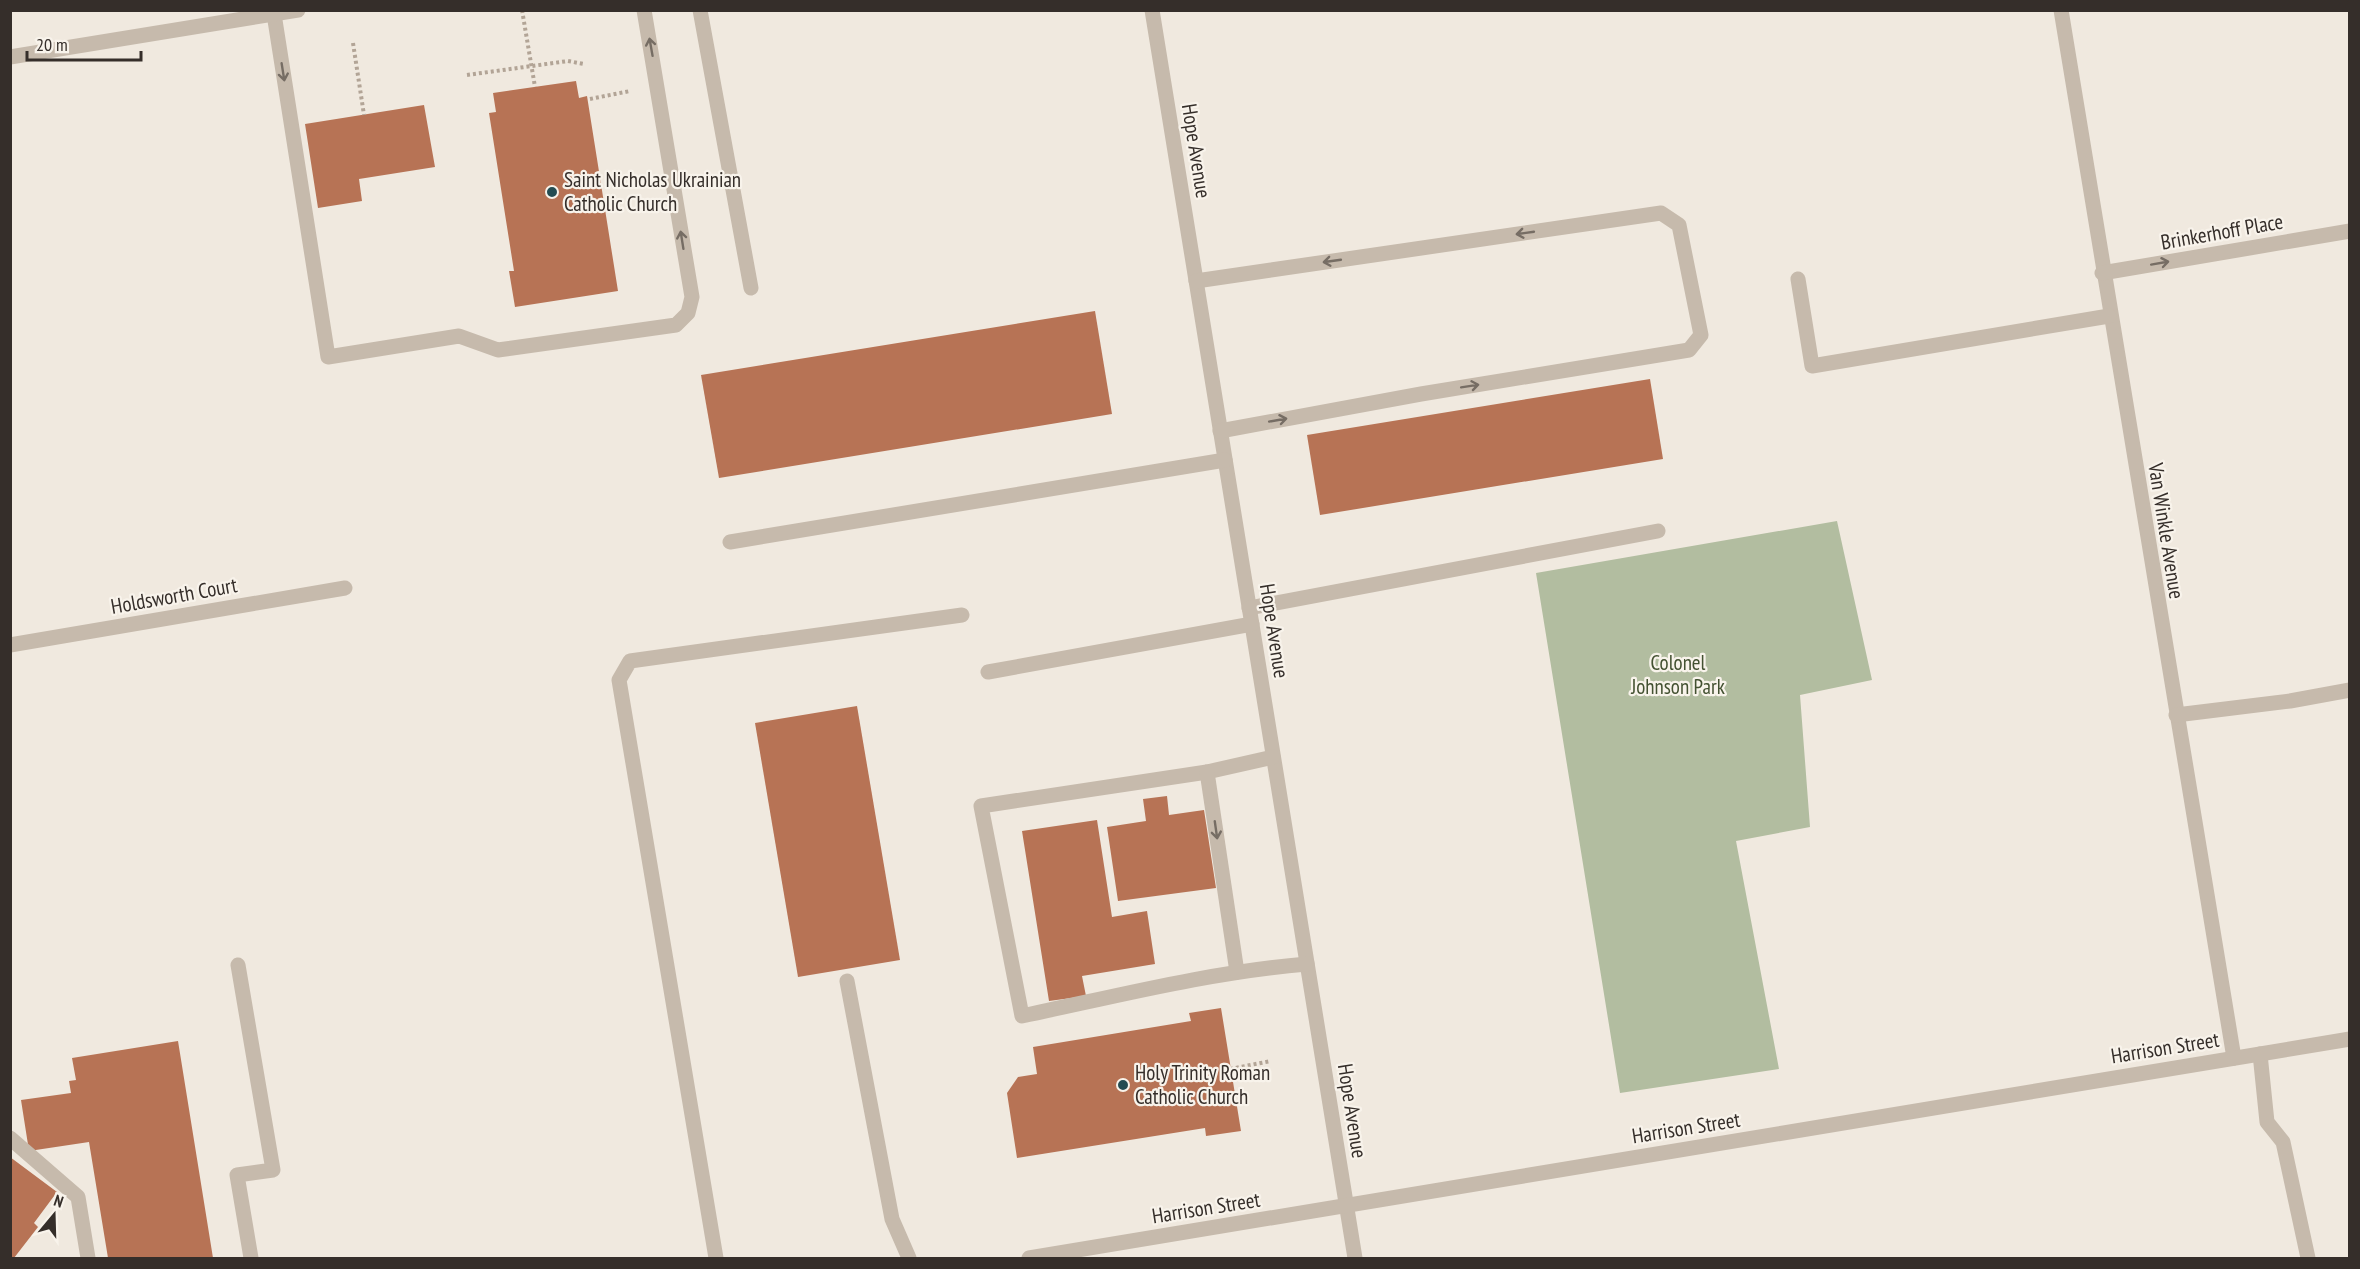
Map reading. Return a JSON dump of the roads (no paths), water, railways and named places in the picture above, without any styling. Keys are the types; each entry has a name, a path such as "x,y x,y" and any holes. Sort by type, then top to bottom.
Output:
{"street":[{"path":"10,57 298,10"},
{"path":"274,14 328,357 459,336 498,350 676,325 688,313 692,297 644,10"},
{"path":"700,10 751,288"},
{"name":"Hope Avenue","path":"1152,10 1355,1258"},
{"name":"Van Winkle Avenue","path":"2061,10 2109,316 2234,1058"},
{"path":"1196,281 1661,213 1679,225 1701,335 1689,350 1220,431"},
{"name":"Brinkerhoff Place","path":"2102,273 2349,231"},
{"path":"1798,279 1812,366 2109,316"},
{"path":"730,542 1225,460"},
{"path":"1249,608 1658,531"},
{"name":"Holdsworth Court","path":"10,645 345,588"},
{"path":"716,1258 619,680 623,669 630,661 962,615"},
{"path":"988,672 1252,624"},
{"path":"2176,715 2290,701 2349,690"},
{"path":"1274,757 1207,772 981,806 1022,1016 1164,984 1307,964"},
{"path":"1207,772 1237,972"},
{"path":"238,965 273,1170 237,1175 251,1258"},
{"path":"848,981 892,1219 909,1258"},
{"name":"Harrison Street","path":"1029,1258 2349,1039"},
{"path":"2260,1054 2267,1122 2283,1142 2308,1258"},
{"path":"10,1138 78,1197 88,1258"}],"place":[{"name":"Saint Nicholas Ukrainian Catholic Church","path":"552,192"},
{"name":"Holy Trinity Roman Catholic Church","path":"1123,1085"}],"park label":[{"name":"Colonel Johnson Park","path":"1678,675"}]}
